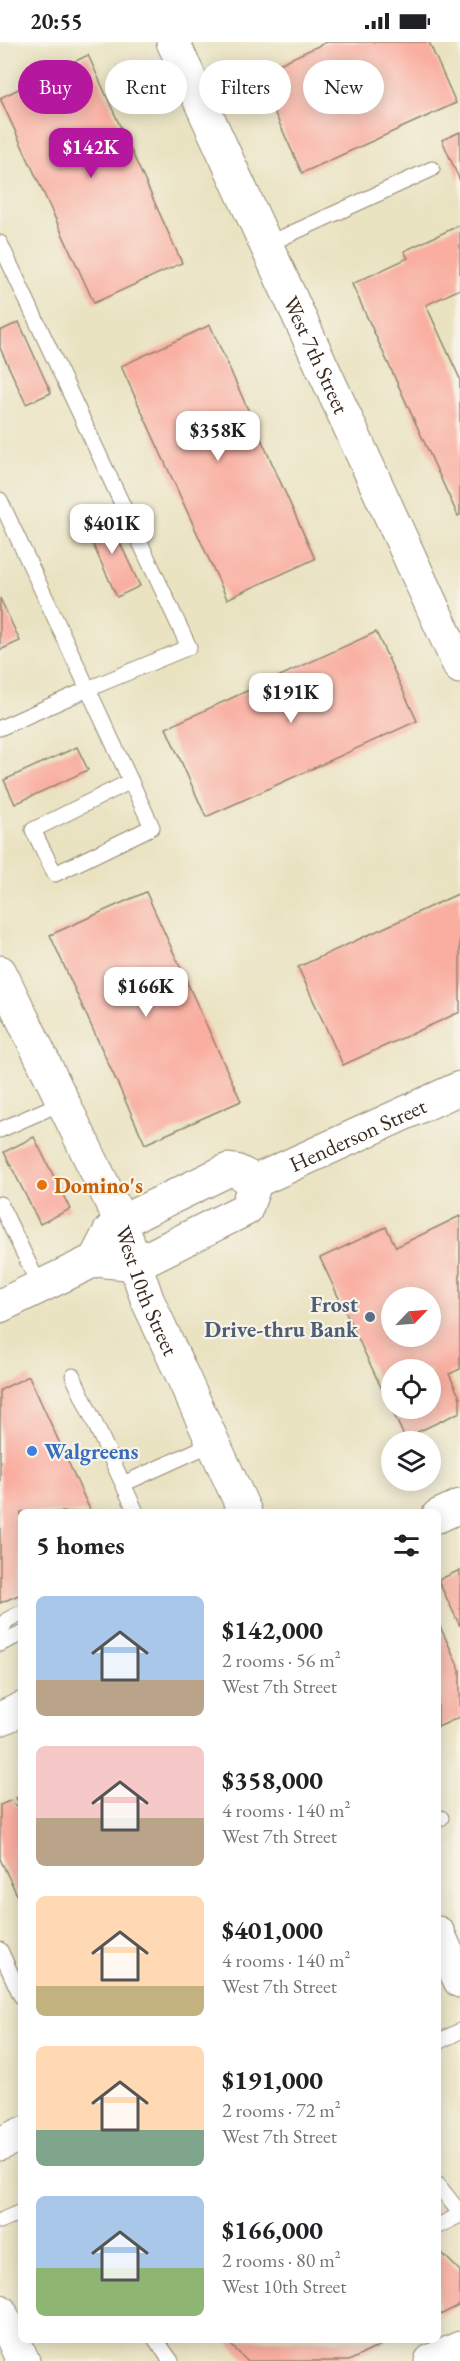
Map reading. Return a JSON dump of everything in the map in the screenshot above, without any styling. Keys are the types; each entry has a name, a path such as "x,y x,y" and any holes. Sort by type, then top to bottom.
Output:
{"main road":[{"name":"West 7th Street","path":"173,42 460,667"},
{"name":"West 10th Street","path":"0,972 121,1222 147,1299 244,1509"},
{"name":"Henderson Street","path":"256,1181 460,1088"},
{"path":"0,1306 95,1260 136,1264 246,1209 256,1181 236,1171 228,1170 121,1222 110,1231 95,1260"},
{"path":"441,1515 460,1506"},
{"path":"0,1719 18,1710"},
{"path":"444,1935 460,1981"},
{"path":"0,2311 23,2361"},
{"path":"431,2361 460,2348"}],"lane":[{"path":"266,245 432,169"},
{"path":"0,243 189,647 0,728"},
{"path":"0,500 152,827 55,874 33,830 130,781"},
{"path":"0,1130 63,1102"},
{"path":"0,1204 40,1287"},
{"path":"73,1376 135,1509"},
{"path":"123,1484 213,1443"},
{"path":"0,1632 7,1620 18,1614"},
{"path":"0,1644 18,1635"},
{"path":"0,1950 18,1989"},
{"path":"441,2040 460,2031"},
{"path":"441,2189 460,2214 441,2224"},
{"path":"0,2221 18,2213"},
{"path":"158,2343 171,2361"}],"building":[{"path":"327,42 429,42 456,103 302,173 275,114 291,114 291,60 288,60"},
{"path":"88,55 90,60 78,60"},
{"path":"93,66 105,93 105,114 115,114 182,263 94,303 0,98 18,89 18,114 93,114"},
{"path":"460,132 460,181 442,140"},
{"path":"460,225 460,289 426,305 460,379 460,515 458,516 352,284 408,258 404,251"},
{"path":"19,322 51,393 26,404 0,348 0,331"},
{"path":"210,325 315,559 227,599 121,366"},
{"path":"106,513 140,586 117,597 83,523"},
{"path":"0,598 20,641 0,650"},
{"path":"376,632 417,721 206,817 166,728"},
{"path":"77,747 88,770 15,804 4,780"},
{"path":"146,892 241,1101 145,1144 50,935"},
{"path":"460,893 460,1012 343,1065 298,967"},
{"path":"34,1137 70,1209 40,1224 4,1152"},
{"name":"Frost Drive-thru Bank","path":"460,1216 460,1369 449,1374 460,1398 460,1412 420,1431 402,1431 396,1419 441,1419 441,1359 381,1359 381,1387 320,1258 386,1227 396,1247"},
{"name":"Walgreens","path":"29,1376 90,1509 18,1509 18,1595 0,1603 0,1390"},
{"path":"460,1570 460,1626 441,1586 441,1579"},
{"path":"441,1629 460,1670 460,1717 441,1726"},
{"path":"12,1800 15,1806 18,1804 18,1897 0,1859 0,1805"},
{"path":"441,2252 460,2271 460,2305 441,2314"},
{"path":"229,2343 385,2343 349,2361 247,2361"}],"place":[{"name":"Domino's","path":"42,1185"},
{"name":"Frost Drive-thru Bank","path":"370,1317"},
{"name":"Walgreens","path":"32,1451"}]}
